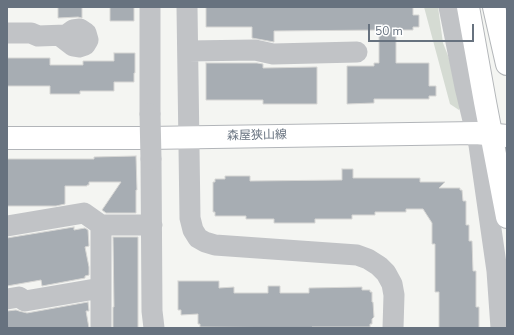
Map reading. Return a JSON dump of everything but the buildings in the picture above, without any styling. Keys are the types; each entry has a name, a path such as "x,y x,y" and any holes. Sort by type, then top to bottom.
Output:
{"main road":[{"path":"468,7 507,217"},
{"path":"494,7 507,64"},
{"name":"森屋狭山線","path":"7,138 491,134"}],"street":[{"path":"150,7 152,311 154,328"},
{"path":"187,7 190,218 193,230 198,238 215,245 357,255 368,259 379,266 386,273 392,284 394,295 393,328"},
{"path":"449,7 465,87 491,134 479,145 497,270 501,328"},
{"path":"7,33 30,34 38,36 60,36"},
{"path":"188,51 255,50 273,54 357,52"},
{"path":"7,226 84,213 101,225 152,225"},
{"path":"101,225 101,328"},
{"path":"7,299 19,296 25,300 101,288"}],"shaded area":[{"path":"424,7 438,7 443,43 456,76 463,102 459,110 450,104"}]}
